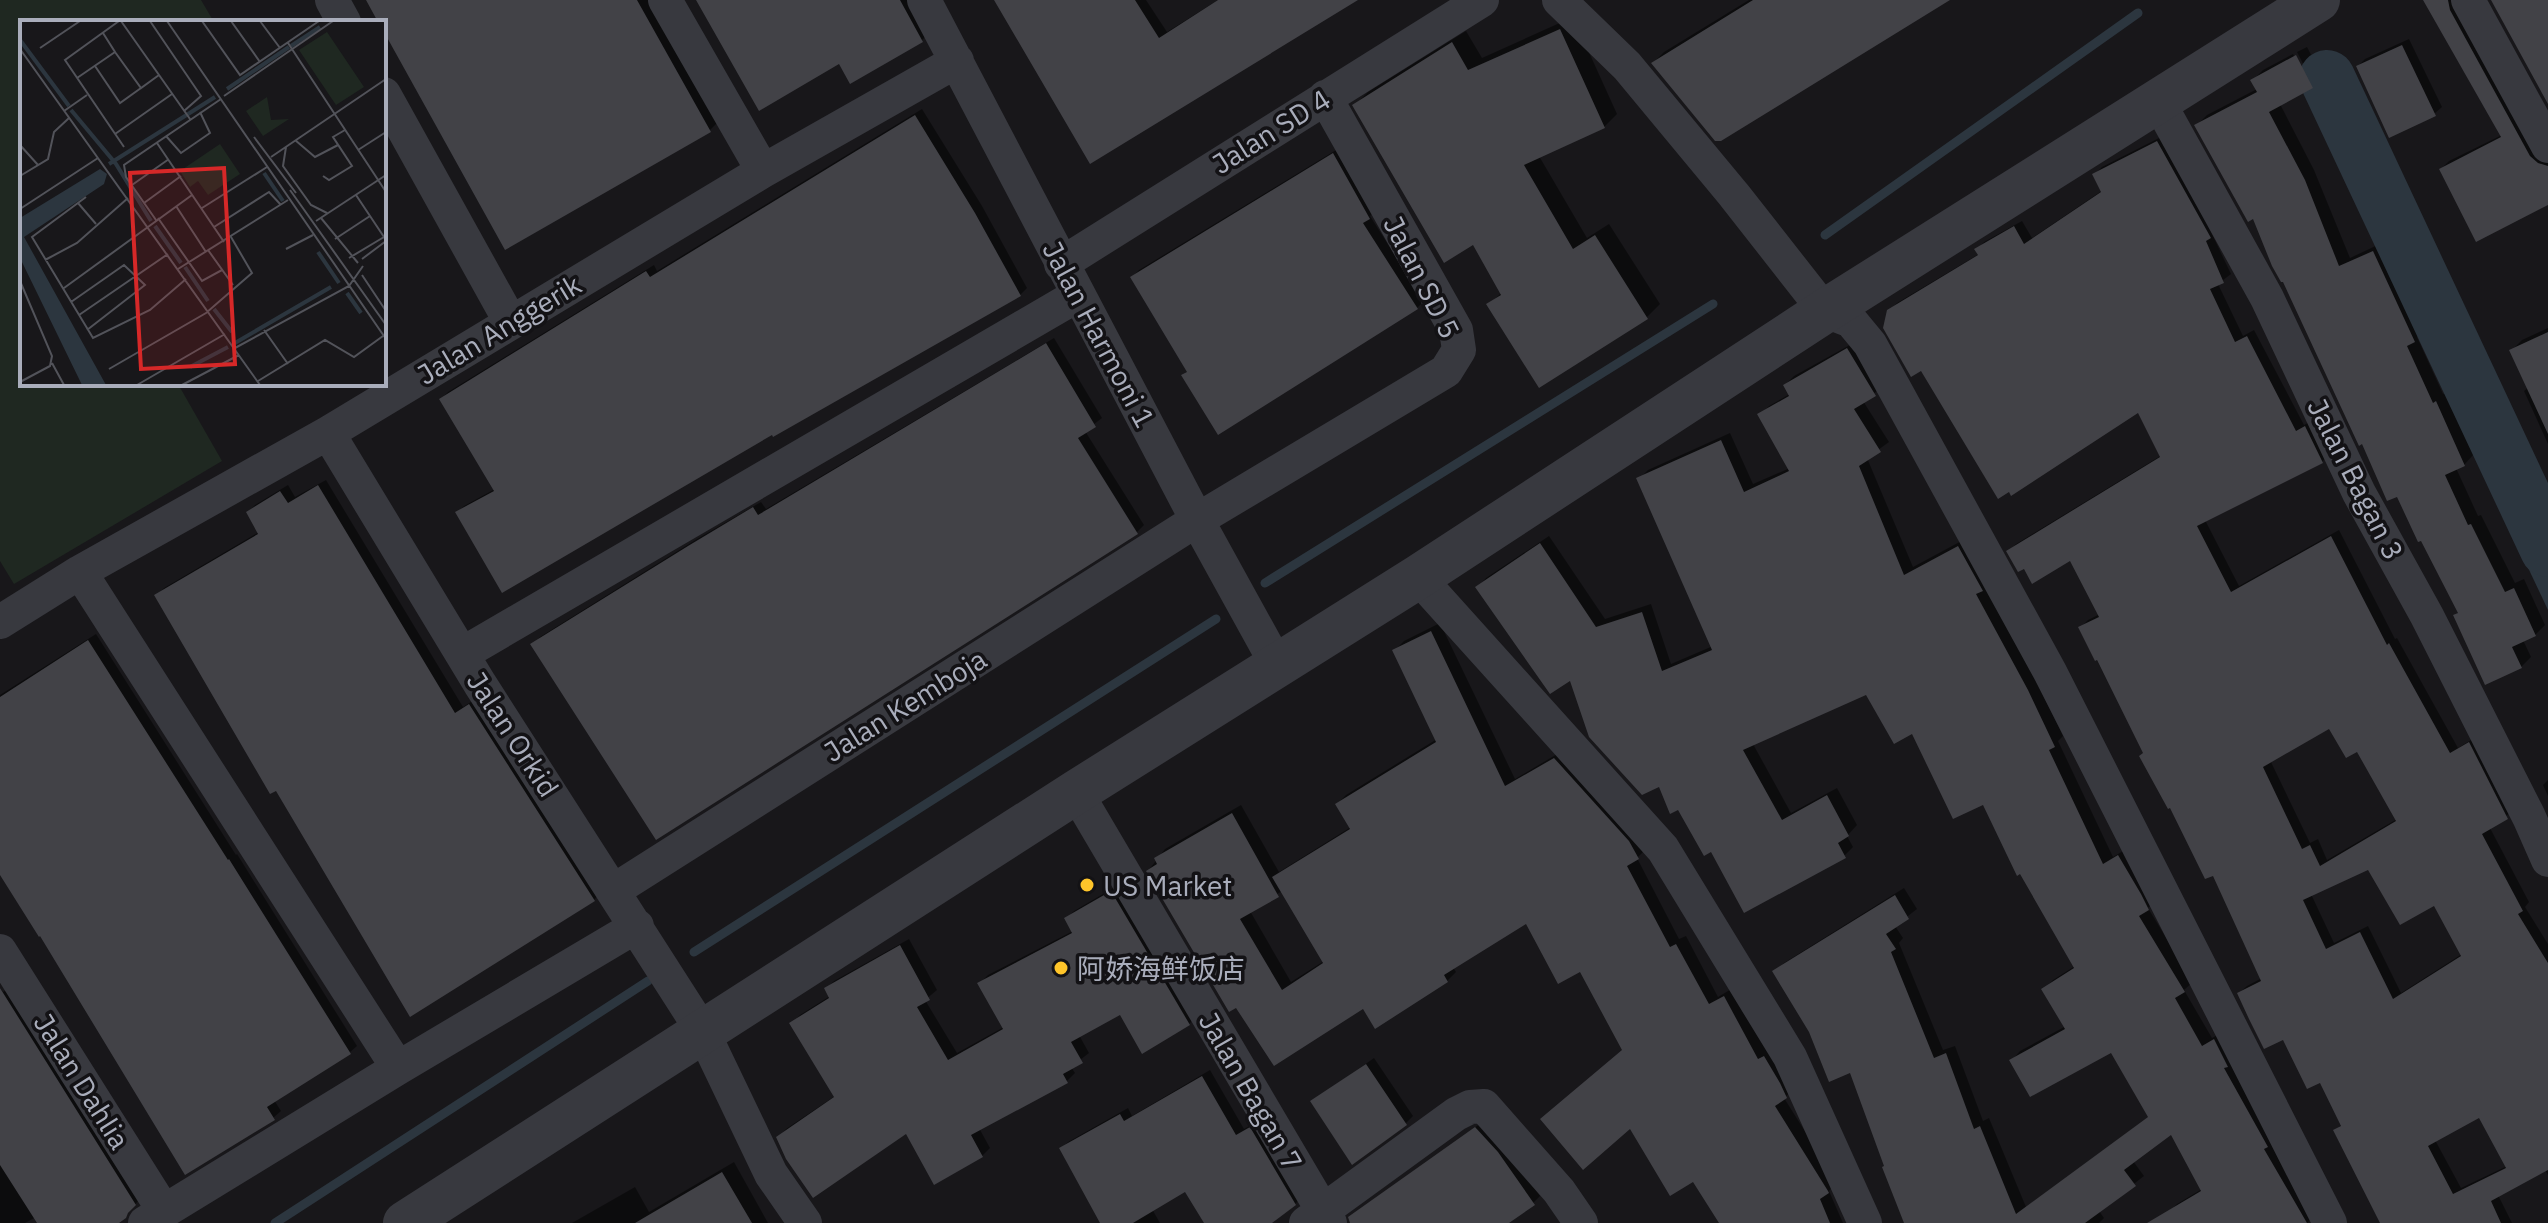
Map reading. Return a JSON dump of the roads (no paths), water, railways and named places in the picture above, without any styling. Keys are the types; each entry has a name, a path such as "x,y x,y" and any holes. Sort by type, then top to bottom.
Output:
{"street":[{"path":"332,0 343,20"},
{"path":"665,0 763,171"},
{"name":"Jalan Harmoni 1","path":"924,0 1061,264 1277,665"},
{"name":"Jalan SD 4","path":"1061,264 1482,0"},
{"path":"1559,0 1627,66 1825,311 1851,321 1870,344 2050,672 2330,1223"},
{"path":"405,1223 1076,792 1418,577 1825,311 2318,0"},
{"path":"2468,0 2548,146"},
{"name":"Jalan Anggerik","path":"0,622 80,572 328,433 763,171 957,61"},
{"name":"Jalan SD 5","path":"1197,520 1446,371 1459,350 1456,330 1325,97"},
{"path":"386,98 510,321"},
{"name":"Jalan Bagan 3","path":"2158,101 2267,298 2359,493 2427,616 2548,860"},
{"path":"462,654 1078,295"},
{"name":"Jalan Orkid","path":"328,433 462,654 703,1032 771,1174 805,1223"},
{"name":"Jalan Kemboja","path":"613,891 1197,520"},
{"path":"80,572 398,1068"},
{"path":"1418,577 1663,849 1790,1057 1865,1223"},
{"name":"Jalan Bagan 7","path":"1076,792 1319,1219"},
{"path":"154,1217 637,926"},
{"name":"Jalan Dahlia","path":"0,951 154,1217"},
{"path":"1319,1219 1456,1114 1470,1107 1484,1106 1559,1191 1581,1223"}],"waterway":[{"path":"1825,235 2138,13"},
{"path":"2327,78 2548,549"},
{"path":"1265,583 1713,304"},
{"path":"694,952 1216,619"},
{"path":"275,1223 648,981"}],"place":[{"name":"US Market","path":"1087,885"},
{"name":"阿娇海鲜饭店","path":"1061,968"}]}
